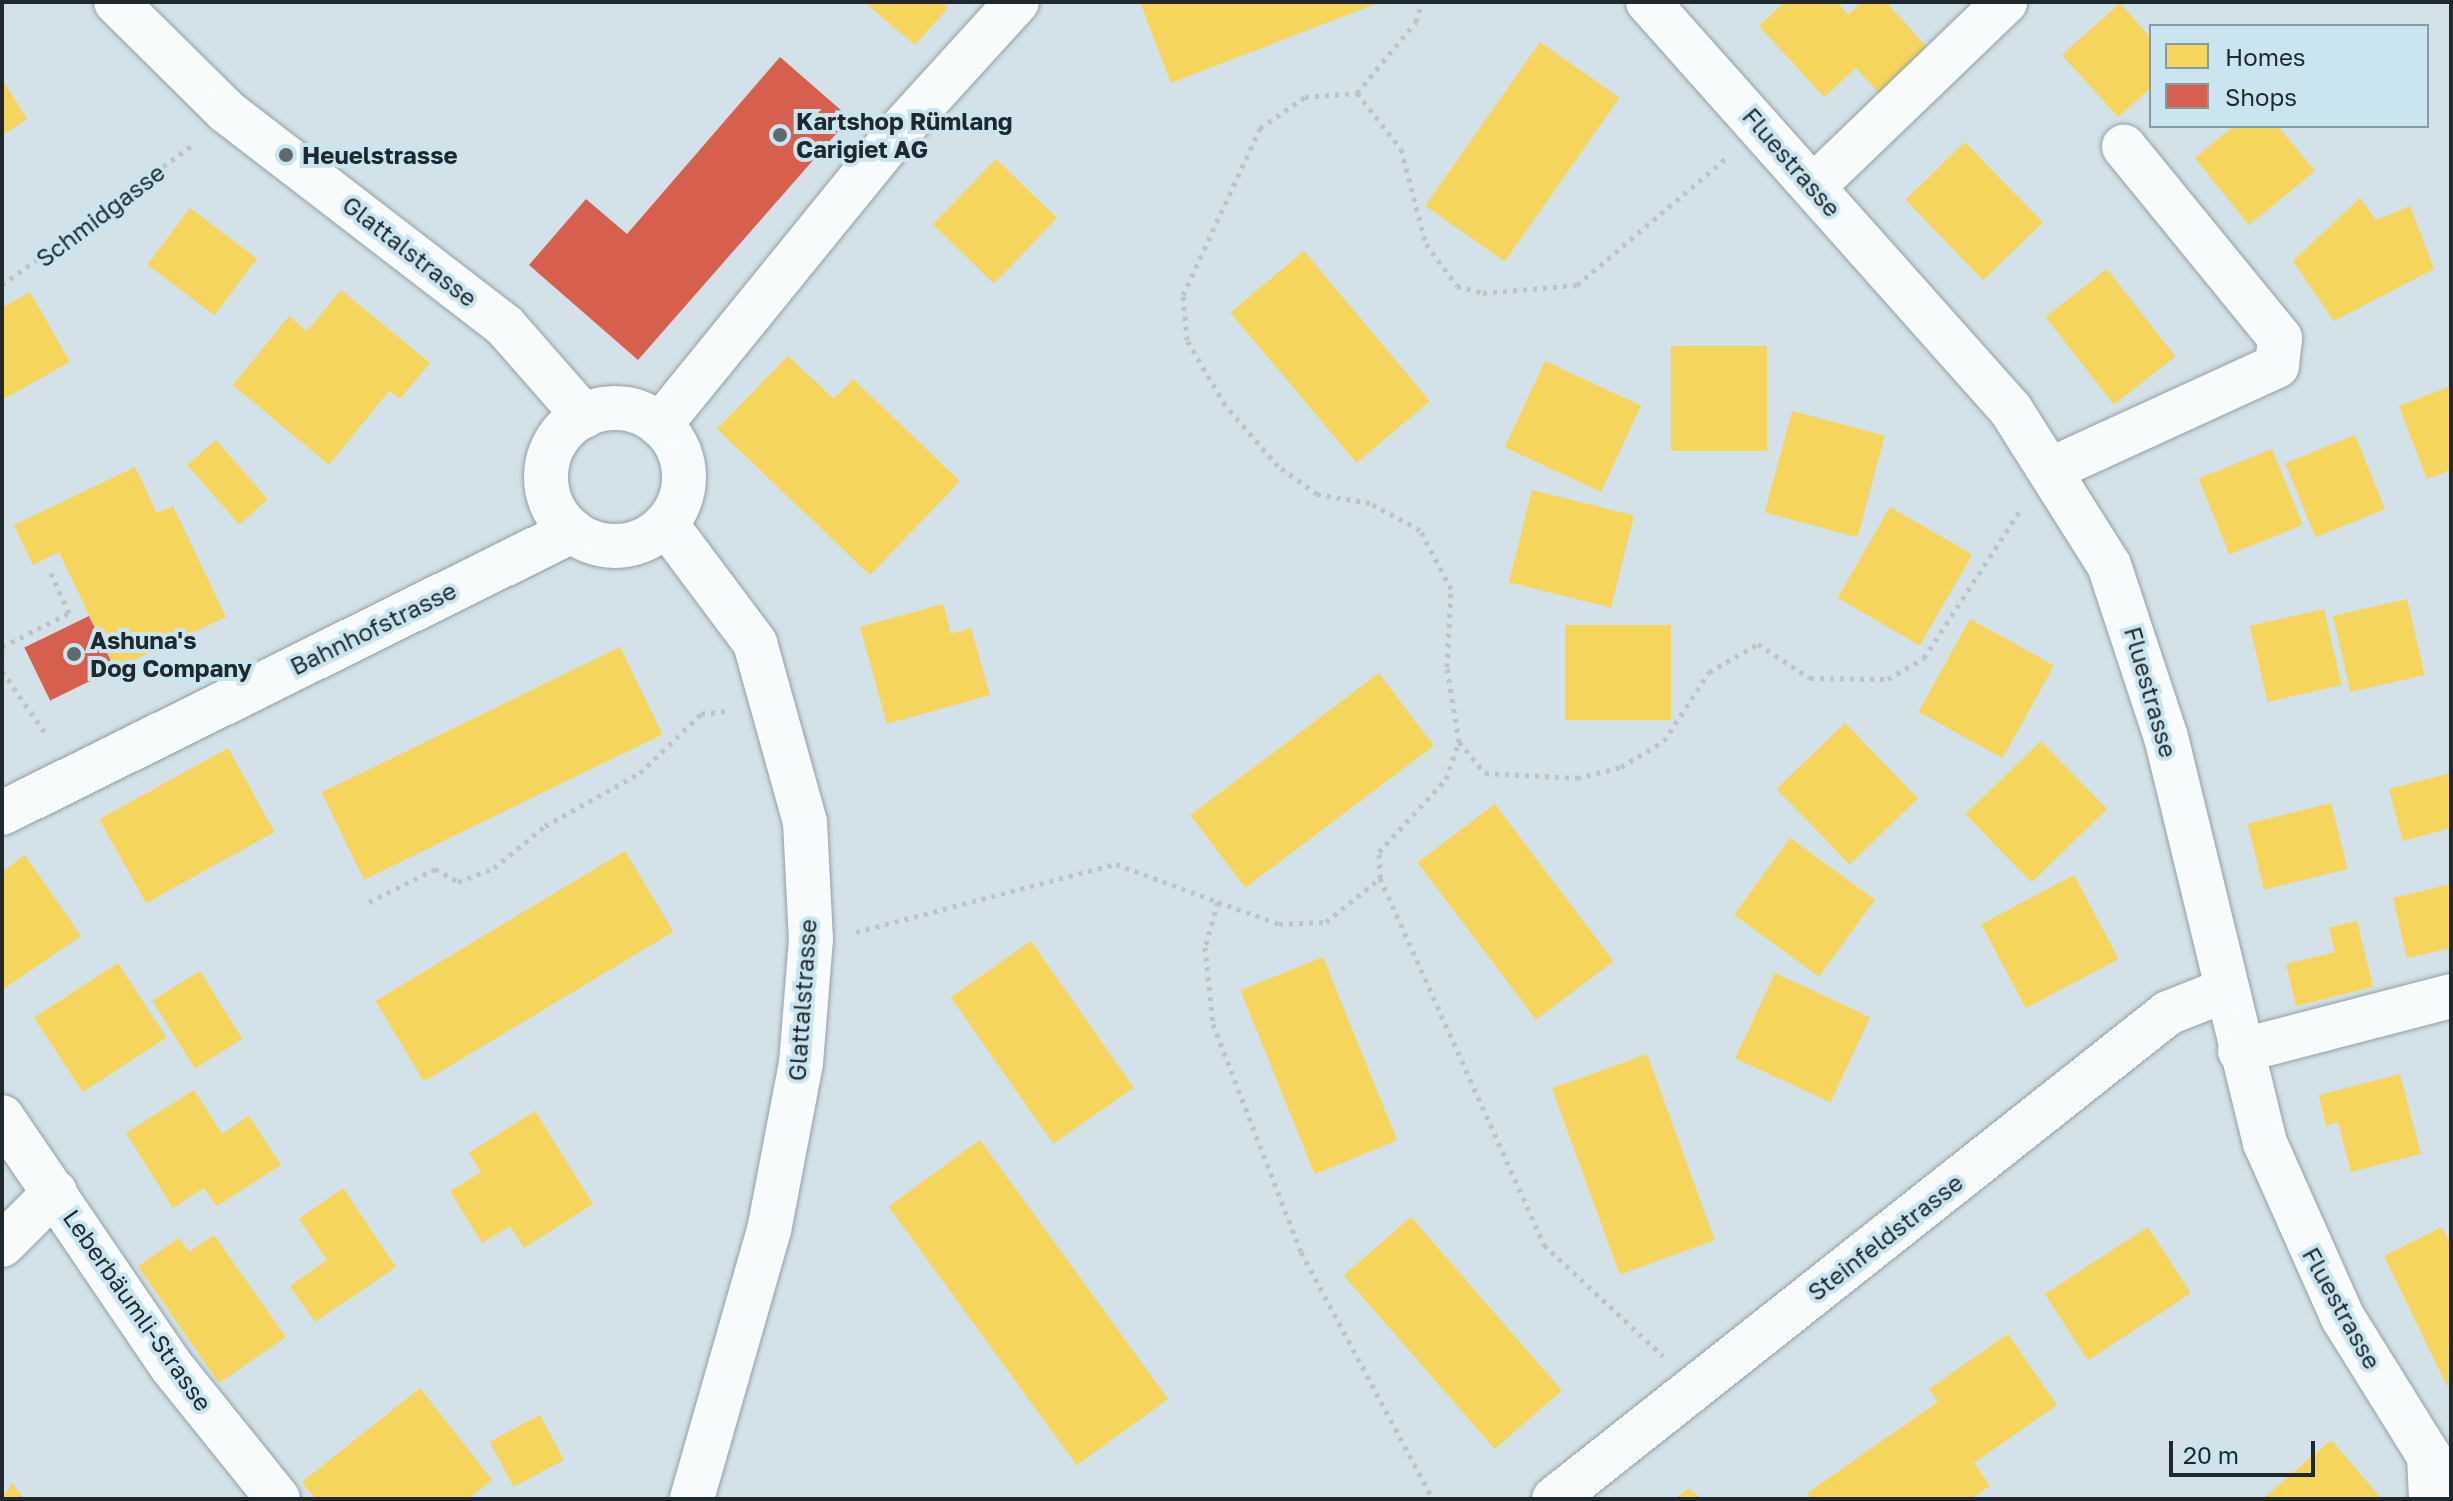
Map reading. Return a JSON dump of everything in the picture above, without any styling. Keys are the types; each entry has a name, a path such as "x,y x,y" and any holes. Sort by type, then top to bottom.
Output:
{"street":[{"name":"Glattalstrasse","path":"116,2 226,111 505,326 584,416"},
{"path":"660,425 894,137 1017,2"},
{"name":"Fluestrasse","path":"1648,2 1759,123 2054,468 2109,565 2141,645 2240,1051 2304,1240 2429,1456 2431,1499"},
{"path":"1813,187 2005,2"},
{"path":"2054,468 2277,366 2280,338 2124,147"},
{"path":"620,409 660,425 685,473 666,524 614,547 572,531 557,514 546,472 560,435 584,416 620,409"},
{"name":"Glattalstrasse","path":"666,524 755,643 805,822 811,939 801,1063 769,1230 692,1499"},
{"name":"Bahnhofstrasse","path":"2,813 572,531"},
{"name":"Steinfeldstrasse","path":"1554,1499 2168,1013 2226,990"},
{"path":"2240,1051 2451,996"},
{"name":"Leberbäumli-Strasse","path":"2,1117 172,1367 278,1499"},
{"path":"2,1245 55,1192"}],"path":[{"path":"1422,2 1416,22 1357,93 1305,97 1260,128 1183,295 1187,340 1225,405 1278,466 1317,494 1370,503 1420,530 1451,589 1447,667 1459,742 1446,779 1379,852 1380,878 1544,1245 1630,1331 1700,1384"},
{"path":"1357,93 1401,149 1426,244 1457,286 1483,293 1577,285 1759,123"},
{"name":"Schmidgasse","path":"2,285 196,142"},
{"path":"1459,742 1485,773 1577,778 1621,767 1664,741 1709,672 1758,644 1810,678 1888,679 1924,658 2054,468"},
{"path":"2,647 69,613 49,569"},
{"path":"2,671 14,694 35,708 56,753"},
{"path":"369,902 435,869 458,882 494,868 545,826 640,773 701,714 730,711"},
{"path":"858,932 1116,864 1279,924 1326,922 1380,878"},
{"path":"1218,902 1205,947 1213,1024 1301,1252 1433,1499"}],"building: Homes":[{"path":"864,2 941,2 948,8 915,45"},
{"path":"1140,2 1381,2 1171,83"},
{"path":"1785,2 1837,2 1848,15 1862,2 1886,2 1936,57 1886,101 1856,68 1824,97 1759,26"},
{"path":"2120,3 2149,36 2149,90 2118,117 2062,55"},
{"path":"1540,42 1619,98 1505,261 1425,206"},
{"path":"2,79 27,119 2,135"},
{"path":"2232,128 2280,128 2315,171 2249,225 2195,158"},
{"path":"1965,142 2043,223 1983,280 1905,200"},
{"path":"996,159 1057,218 994,284 933,224"},
{"path":"2360,198 2376,220 2410,206 2434,269 2334,321 2293,261"},
{"path":"190,208 257,259 214,315 147,265"},
{"path":"1304,251 1430,401 1356,463 1230,313"},
{"path":"2107,269 2175,356 2114,404 2046,317"},
{"path":"341,290 430,363 400,399 389,391 329,465 233,385 289,316 307,331"},
{"path":"30,292 70,362 2,400 2,308"},
{"path":"1671,346 1767,346 1767,451 1671,451"},
{"path":"788,356 834,399 853,379 960,481 870,575 717,429"},
{"path":"1545,361 1641,406 1601,492 1505,447"},
{"path":"2451,386 2451,470 2427,479 2399,406"},
{"path":"1792,411 1885,436 1858,537 1765,512"},
{"path":"2355,435 2385,509 2315,537 2285,463"},
{"path":"216,440 268,500 239,525 187,465"},
{"path":"2272,449 2303,525 2229,555 2199,479"},
{"path":"135,467 157,513 173,506 226,617 115,669 59,552 33,565 14,525"},
{"path":"1532,490 1634,515 1611,608 1509,582"},
{"path":"1890,507 1972,554 1920,645 1838,598"},
{"path":"2407,599 2425,675 2350,692 2333,616"},
{"path":"943,604 951,634 971,628 990,695 887,724 860,627"},
{"path":"2324,609 2342,685 2267,702 2250,626"},
{"path":"1970,619 2054,666 2003,758 1919,712"},
{"path":"1565,625 1671,625 1671,720 1565,720"},
{"path":"620,647 663,734 364,880 322,793"},
{"path":"1379,673 1434,746 1245,888 1191,815"},
{"path":"1845,723 1918,799 1850,865 1777,789"},
{"path":"2041,741 2107,809 2031,882 1965,814"},
{"path":"228,748 275,832 146,903 99,819"},
{"path":"2451,773 2451,828 2403,841 2389,789"},
{"path":"2331,803 2347,869 2264,890 2248,824"},
{"path":"1495,804 1614,961 1536,1020 1418,862"},
{"path":"1790,838 1875,900 1819,977 1734,915"},
{"path":"625,851 673,932 424,1081 376,1001"},
{"path":"25,855 81,936 2,990 2,872"},
{"path":"2074,875 2119,959 2026,1008 1981,924"},
{"path":"2451,884 2451,948 2407,958 2393,898"},
{"path":"2357,921 2373,987 2296,1006 2286,964 2335,952 2329,928"},
{"path":"1031,941 1134,1088 1053,1144 951,997"},
{"path":"1323,957 1397,1141 1315,1174 1240,990"},
{"path":"118,963 166,1038 83,1092 34,1017"},
{"path":"200,971 242,1039 195,1069 153,1001"},
{"path":"1775,973 1870,1017 1830,1103 1735,1058"},
{"path":"1647,1054 1715,1240 1620,1275 1552,1089"},
{"path":"2400,1074 2421,1154 2351,1172 2338,1122 2326,1126 2319,1095"},
{"path":"194,1090 222,1134 249,1116 281,1165 217,1206 204,1188 173,1208 126,1133"},
{"path":"535,1111 593,1204 524,1248 510,1226 482,1243 450,1191 481,1172 469,1153"},
{"path":"980,1140 1168,1399 1077,1465 889,1206"},
{"path":"343,1188 396,1267 315,1322 290,1286 327,1260 299,1219"},
{"path":"1411,1217 1562,1391 1495,1449 1344,1275"},
{"path":"2148,1227 2191,1293 2088,1360 2045,1294"},
{"path":"2442,1227 2451,1245 2448,1388 2384,1256"},
{"path":"214,1235 286,1337 219,1383 138,1266 179,1238 189,1252"},
{"path":"2008,1334 2057,1405 1974,1463 1990,1486 1971,1499 1811,1499 1807,1493 1938,1402 1929,1389"},
{"path":"420,1388 492,1480 468,1499 315,1499 302,1482"},
{"path":"540,1415 564,1460 514,1487 490,1442"},
{"path":"2331,1440 2382,1499 2263,1499"},
{"path":"12,1483 24,1499 2,1499"},
{"path":"1689,1488 1701,1499 1675,1499"}],"building: Shops":[{"path":"780,57 850,118 638,360 529,265 586,199 627,234"},
{"path":"89,616 115,669 50,701 24,648"}],"place":[{"name":"Kartshop Rümlang Carigiet AG","path":"780,135"},
{"name":"Heuelstrasse","path":"286,155"},
{"name":"Ashuna's Dog Company","path":"74,654"}]}
